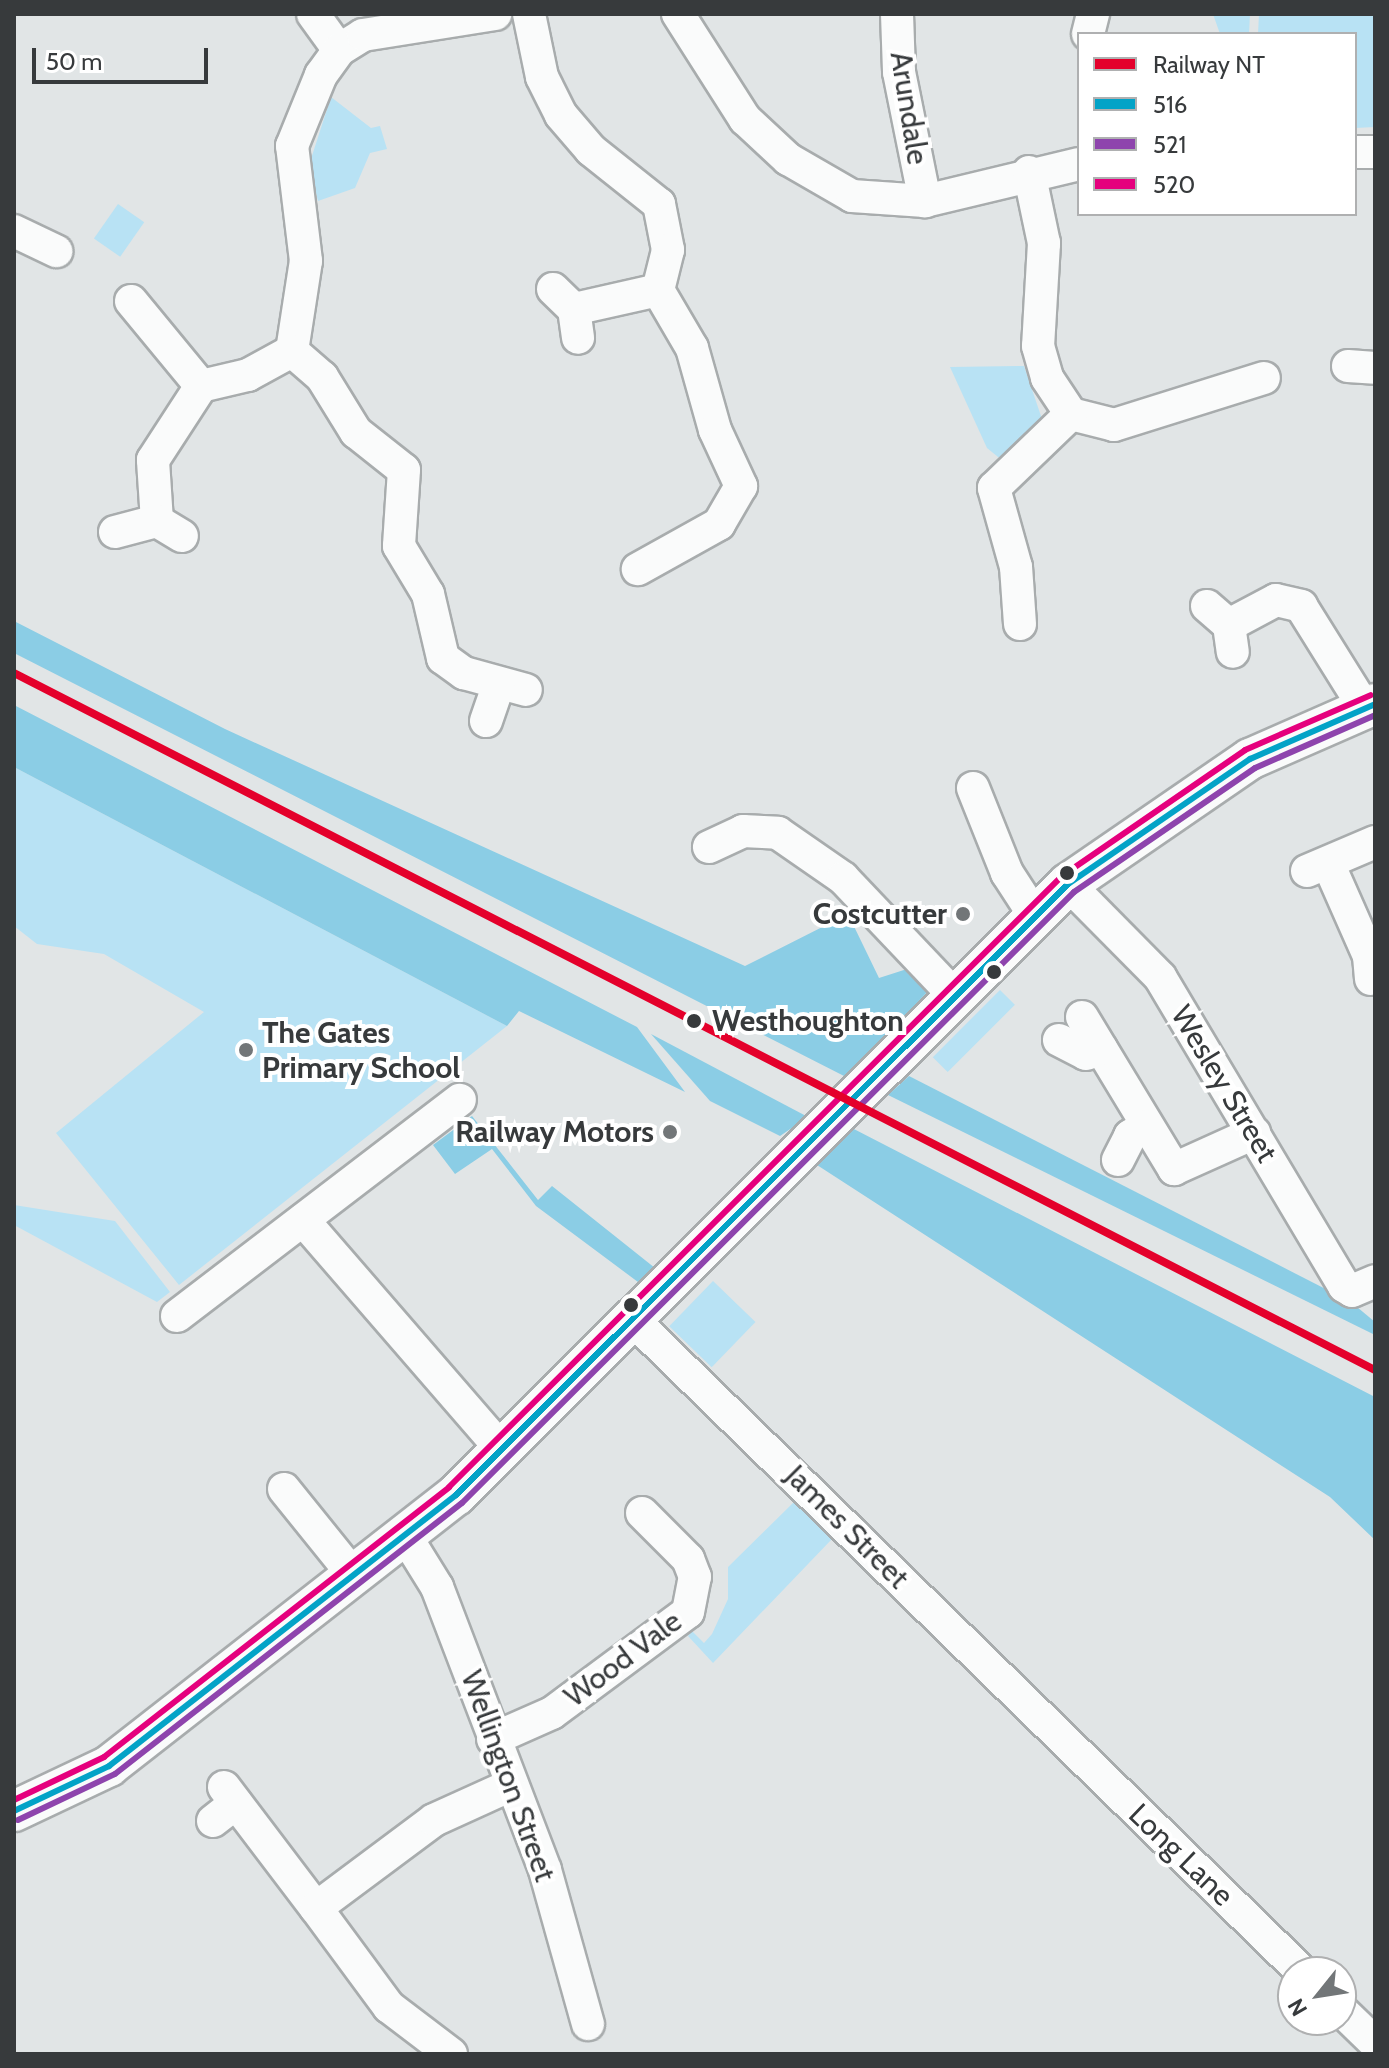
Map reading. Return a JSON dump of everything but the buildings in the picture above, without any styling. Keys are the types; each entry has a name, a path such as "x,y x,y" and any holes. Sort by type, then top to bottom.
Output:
{"main road":[{"path":"14,1811 109,1766 406,1537 502,1450 952,993 1033,913 1068,884 1216,779 1369,706"}],"street":[{"path":"313,14 339,50"},
{"path":"292,351 306,261 292,146 339,50 378,32 495,14"},
{"path":"529,14 542,77 561,115 591,150 659,204 668,250 658,290 692,348 715,430 741,486 719,524 666,539 638,569"},
{"path":"678,14 729,99 788,159 852,196 925,201 1029,172 1077,164"},
{"name":"Arundale","path":"897,14 899,72 925,201"},
{"path":"1029,172 1044,243 1038,346 1047,378 1071,414 1114,425 1228,378 1264,378"},
{"path":"568,312 658,290"},
{"path":"131,301 146,337 201,386"},
{"path":"115,532 169,529 153,460 201,386 248,375 292,351"},
{"path":"292,351 322,377 356,432 415,465 399,546 428,594 436,645 453,667 512,687 486,721"},
{"path":"1020,624 1016,567 994,488 1071,414"},
{"path":"1223,628 1276,600 1301,606 1369,706"},
{"path":"973,788 1007,873 1033,913"},
{"path":"709,847 743,831 778,833 843,878 952,993"},
{"path":"1372,963 1317,867 1375,842"},
{"name":"Wesley Street","path":"1068,884 1160,977 1344,1286 1371,1292"},
{"path":"1071,1028 1101,1049 1146,1126 1180,1171 1254,1133"},
{"path":"177,1316 460,1100"},
{"path":"1118,1160 1130,1136 1146,1126"},
{"path":"303,1220 502,1450"},
{"name":"James Street","path":"631,1318 1061,1738"},
{"path":"284,1489 355,1577"},
{"name":"Wood Vale","path":"493,1739 552,1713 688,1612 695,1577 688,1559 643,1512"},
{"name":"Wellington Street","path":"406,1537 437,1587 509,1786 545,1870 588,2024"},
{"name":"Long Lane","path":"1061,1738 1286,1956"},
{"path":"316,1908 434,1820 509,1786"},
{"path":"225,1804 316,1908 389,2007 451,2054"},
{"path":"1357,2026 1375,2043"}],"shaded area":[{"path":"1213,14 1250,14 1249,32 1219,32"},
{"path":"1259,14 1375,14 1375,127 1357,128 1357,32 1258,32"},
{"path":"331,97 371,128 380,126 387,149 370,153 355,188 318,201 309,165"},
{"path":"118,204 144,222 120,257 94,238"},
{"path":"1024,366 1042,419 1003,461 987,448 950,367"},
{"path":"14,621 225,729 745,966 848,914 879,978 907,969 932,987 846,1077 14,653"},
{"path":"14,705 637,1027 685,1092 519,1011 507,1026 14,767"},
{"name":"The Gates Primary School","path":"14,767 507,1026 179,1285 56,1133 204,1012 104,954 37,944 14,926"},
{"path":"1000,990 1015,1005 948,1072 933,1057"},
{"path":"651,1034 808,1117 780,1136 710,1101"},
{"path":"909,1076 1351,1302 1375,1322 1375,1335 888,1095"},
{"path":"472,1116 538,1200 552,1186 660,1272 638,1282 536,1206 492,1149 455,1174 433,1145"},
{"path":"850,1127 1375,1397 1375,1540 1330,1497 817,1165"},
{"path":"14,1205 115,1221 170,1292 157,1302 14,1225"},
{"path":"713,1281 755,1322 712,1367 669,1326"},
{"path":"794,1502 832,1539 713,1663 688,1636 692,1631 704,1643 712,1634 728,1599 728,1567"}],"rail line":[{"name":"NT","path":"14,673 1375,1370"}],"transit line":[{"name":"520","path":"14,1800 104,1757 449,1487 1062,876 1245,750 1371,695"},
{"name":"516","path":"14,1811 109,1766 456,1495 1068,884 1250,759 1375,704"},
{"name":"521","path":"18,1820 115,1774 462,1503 1074,892 1255,768 1375,715"}],"place":[{"name":"Costcutter","path":"963,914"},
{"name":"Westhoughton","path":"694,1021"},
{"name":"The Gates Primary School","path":"246,1050"},
{"name":"Railway Motors","path":"670,1132"}]}
